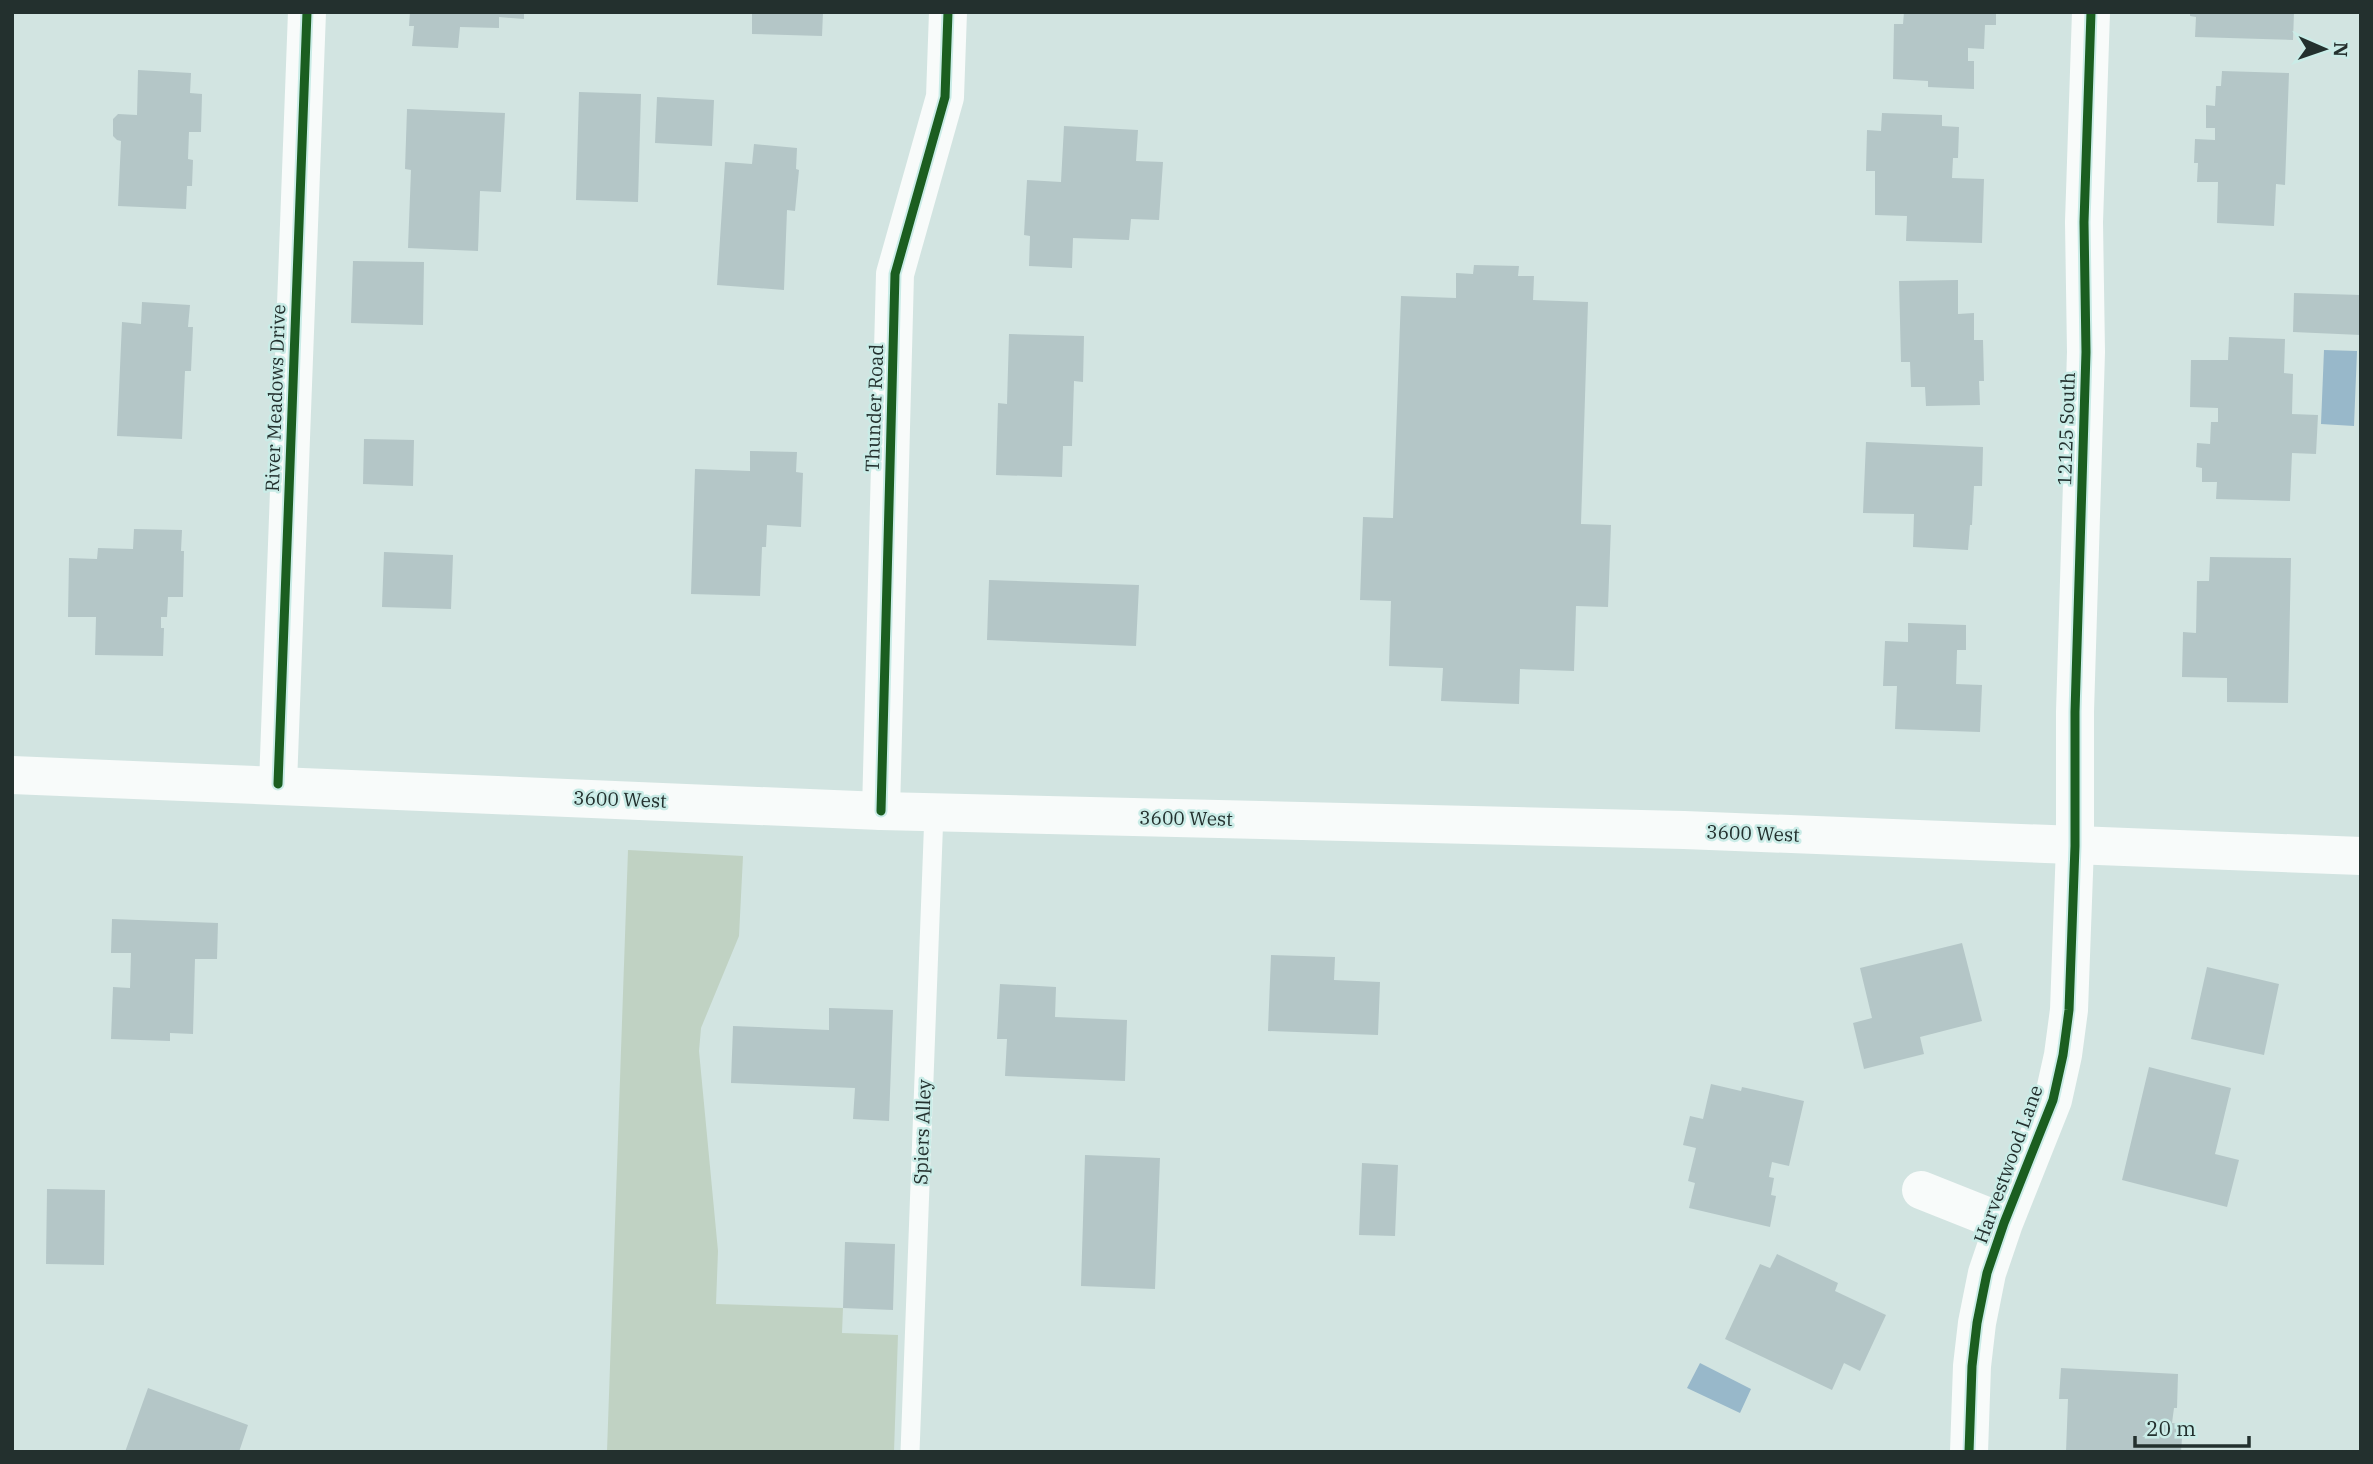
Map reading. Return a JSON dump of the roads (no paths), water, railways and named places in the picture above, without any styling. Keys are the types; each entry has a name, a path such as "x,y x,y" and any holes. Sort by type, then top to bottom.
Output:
{"street":[{"name":"River Meadows Drive","path":"278,784 307,12"},
{"name":"Thunder Road","path":"881,811 895,274 945,97 947,12"},
{"name":"12125 South","path":"2075,846 2075,712 2086,352 2084,222 2091,12"},
{"name":"3600 West","path":"12,775 881,811 1684,830 2361,856"},
{"name":"Harvestwood Lane","path":"1969,1452 1972,1366 1987,1273 2053,1100 2063,1055 2069,1010 2075,846"},
{"name":"Harvestwood Lane","path":"1921,1190 2004,1223"}],"lane":[{"name":"Spiers Alley","path":"910,1452 934,812"}],"water":[{"path":"2324,350 2357,351 2354,426 2321,424"},
{"path":"1700,1363 1751,1389 1740,1413 1687,1388"}]}
